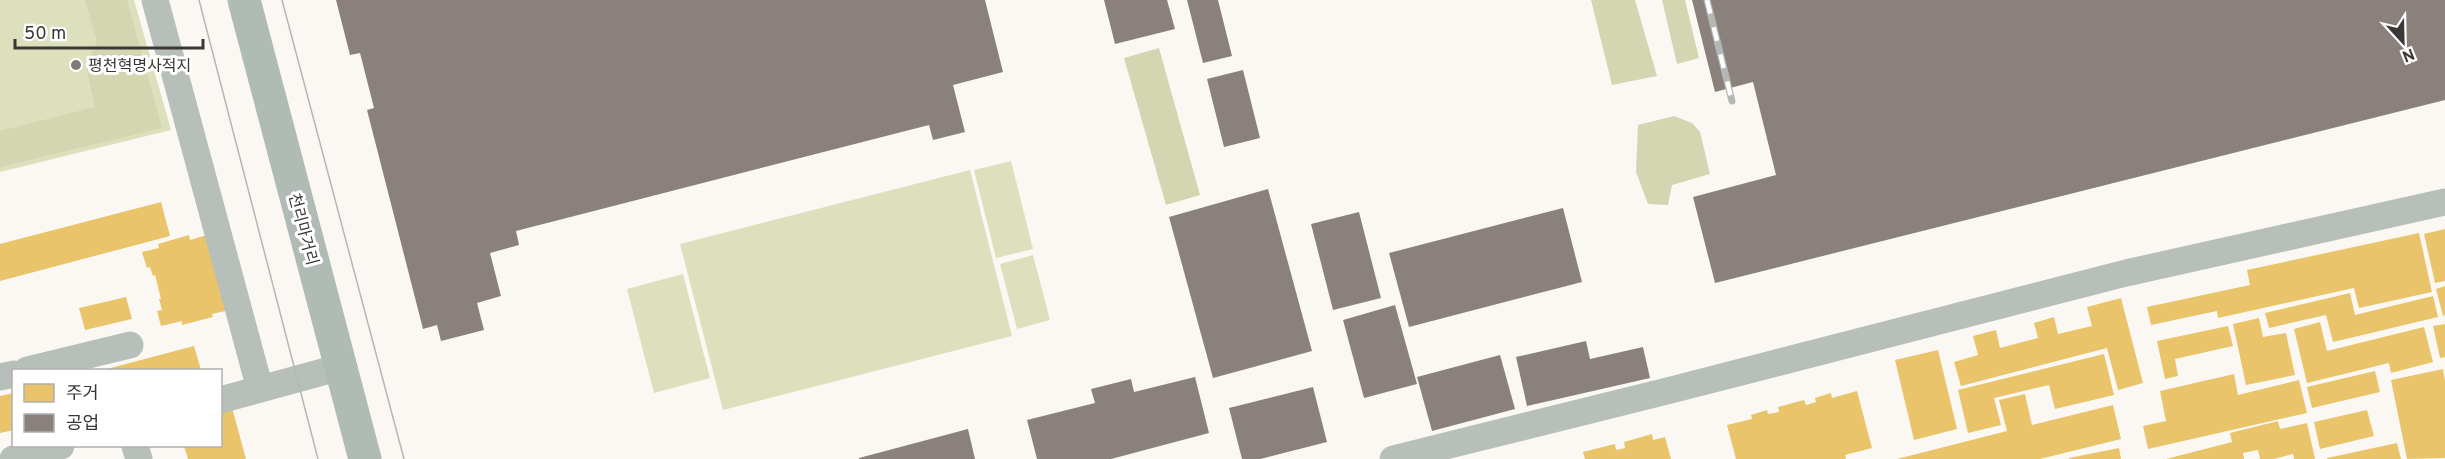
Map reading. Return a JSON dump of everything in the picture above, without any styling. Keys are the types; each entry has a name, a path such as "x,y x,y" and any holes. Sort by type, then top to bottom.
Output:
{"highway":[{"name":"천리마거리","path":"244,0 365,459"}],"street":[{"path":"155,0 260,389"},
{"path":"1393,459 1683,388 2126,273 2445,202"},
{"path":"31,369 130,345"},
{"path":"222,399 341,367"},
{"path":"14,459 57,447"}],"green space":[{"name":"평천혁명사적지","path":"0,0 134,0 171,130 0,172"},
{"path":"85,0 127,0 162,128 0,167 0,131 95,107 86,67 97,41"},
{"path":"1591,0 1635,0 1657,76 1612,85"},
{"path":"1662,0 1685,0 1699,58 1677,64"},
{"path":"1159,48 1200,195 1166,205 1124,58"},
{"path":"1674,116 1692,123 1700,132 1710,174 1672,185 1668,205 1648,204 1636,172 1638,125"},
{"path":"1011,161 1033,249 996,258 974,170"},
{"path":"970,170 1012,336 723,410 680,244"},
{"path":"1033,255 1050,320 1017,329 1000,264"},
{"path":"683,274 710,378 654,393 627,289"}],"building: 주거":[{"path":"161,202 170,236 0,281 0,244"},
{"path":"2445,229 2445,281 2435,283 2424,234"},
{"path":"2419,233 2432,292 2359,308 2354,288 2218,318 2217,311 2151,325 2147,307 2250,285 2247,270"},
{"path":"210,234 230,310 182,325 182,321 161,326 157,311 162,310 159,299 161,299 155,275 153,276 150,267 147,268 142,252 159,248 158,244 189,235 190,240"},
{"path":"2445,286 2445,315 2443,316 2436,289"},
{"path":"2350,293 2355,315 2433,296 2438,317 2333,342 2326,315 2269,328 2265,313"},
{"path":"126,297 132,319 85,330 79,308"},
{"path":"2121,298 2143,383 2118,390 2107,348 1961,386 1954,362 1978,355 1973,336 1996,330 2000,348 2038,338 2034,323 2054,317 2058,334 2092,326 2087,307"},
{"path":"2259,318 2263,337 2286,333 2295,375 2246,385 2233,324"},
{"path":"2320,322 2327,351 2424,327 2433,362 2391,373 2389,363 2307,383 2294,329"},
{"path":"2445,324 2445,357 2440,358 2433,326"},
{"path":"2228,326 2233,346 2175,359 2178,376 2165,379 2157,341"},
{"path":"194,346 201,369 107,369"},
{"path":"1938,350 1957,429 1914,440 1895,360"},
{"path":"2104,354 2114,395 2055,409 2049,385 1994,398 2001,425 1968,433 1958,390"},
{"path":"2443,369 2445,458 2407,459 2391,380"},
{"path":"2375,371 2380,392 2312,408 2307,387"},
{"path":"2234,374 2238,395 2299,380 2307,413 2148,449 2143,426 2166,421 2160,391"},
{"path":"1857,391 1872,448 1845,455 1846,459 1736,459 1727,425 1752,419 1751,415 1767,410 1768,414 1779,412 1778,407 1804,400 1806,405 1816,402 1815,398 1831,393 1832,398"},
{"path":"12,393 12,430 0,433 0,396"},
{"path":"2025,394 2032,425 2113,405 2121,439 2040,459 1897,459 2007,431 1999,400"},
{"path":"231,404 246,459 188,459 184,447 222,447 222,406"},
{"path":"2367,410 2374,436 2320,449 2314,422"},
{"path":"2278,421 2280,429 2307,423 2315,459 2294,459 2293,454 2274,459 2260,459 2258,450 2243,453 2244,459 2166,459 2232,442 2230,433"},
{"path":"1652,434 1653,440 1665,437 1671,459 1585,459 1583,452 1615,444 1616,450 1625,448 1624,442"},
{"path":"2397,443 2401,459 2327,459 2327,458"},
{"path":"2119,448 2121,459 2069,459 2069,458"}],"building: 공업":[{"path":"336,0 985,0 1003,72 953,85 965,132 933,140 929,125 516,231 519,245 490,253 501,296 477,303 484,330 441,341 437,325 423,329 367,110 374,108 360,53 350,55"},
{"path":"1104,0 1167,0 1175,29 1115,44"},
{"path":"1187,0 1218,0 1232,56 1203,63"},
{"path":"1692,0 2445,0 2445,100 1715,283 1693,197 1776,175 1753,82 1715,92"},
{"path":"1243,70 1260,138 1224,147 1207,79"},
{"path":"1268,189 1312,351 1213,378 1169,217"},
{"path":"1563,208 1582,282 1409,327 1389,253"},
{"path":"1359,212 1381,298 1333,310 1311,224"},
{"path":"1395,305 1417,384 1364,398 1343,320"},
{"path":"1586,341 1590,359 1643,347 1650,378 1527,406 1516,357"},
{"path":"1500,355 1515,409 1432,431 1417,377"},
{"path":"1195,377 1209,433 1111,459 1037,459 1027,420 1095,403 1091,389 1131,379 1134,392"},
{"path":"1313,387 1327,442 1260,459 1242,459 1229,408"},
{"path":"968,429 975,459 859,459 859,458"}],"tram line":[{"path":"199,0 318,459"},
{"path":"282,0 404,459"}],"railway":[{"path":"1707,0 1732,101"}],"place":[{"name":"평천혁명사적지","path":"76,65"}]}
